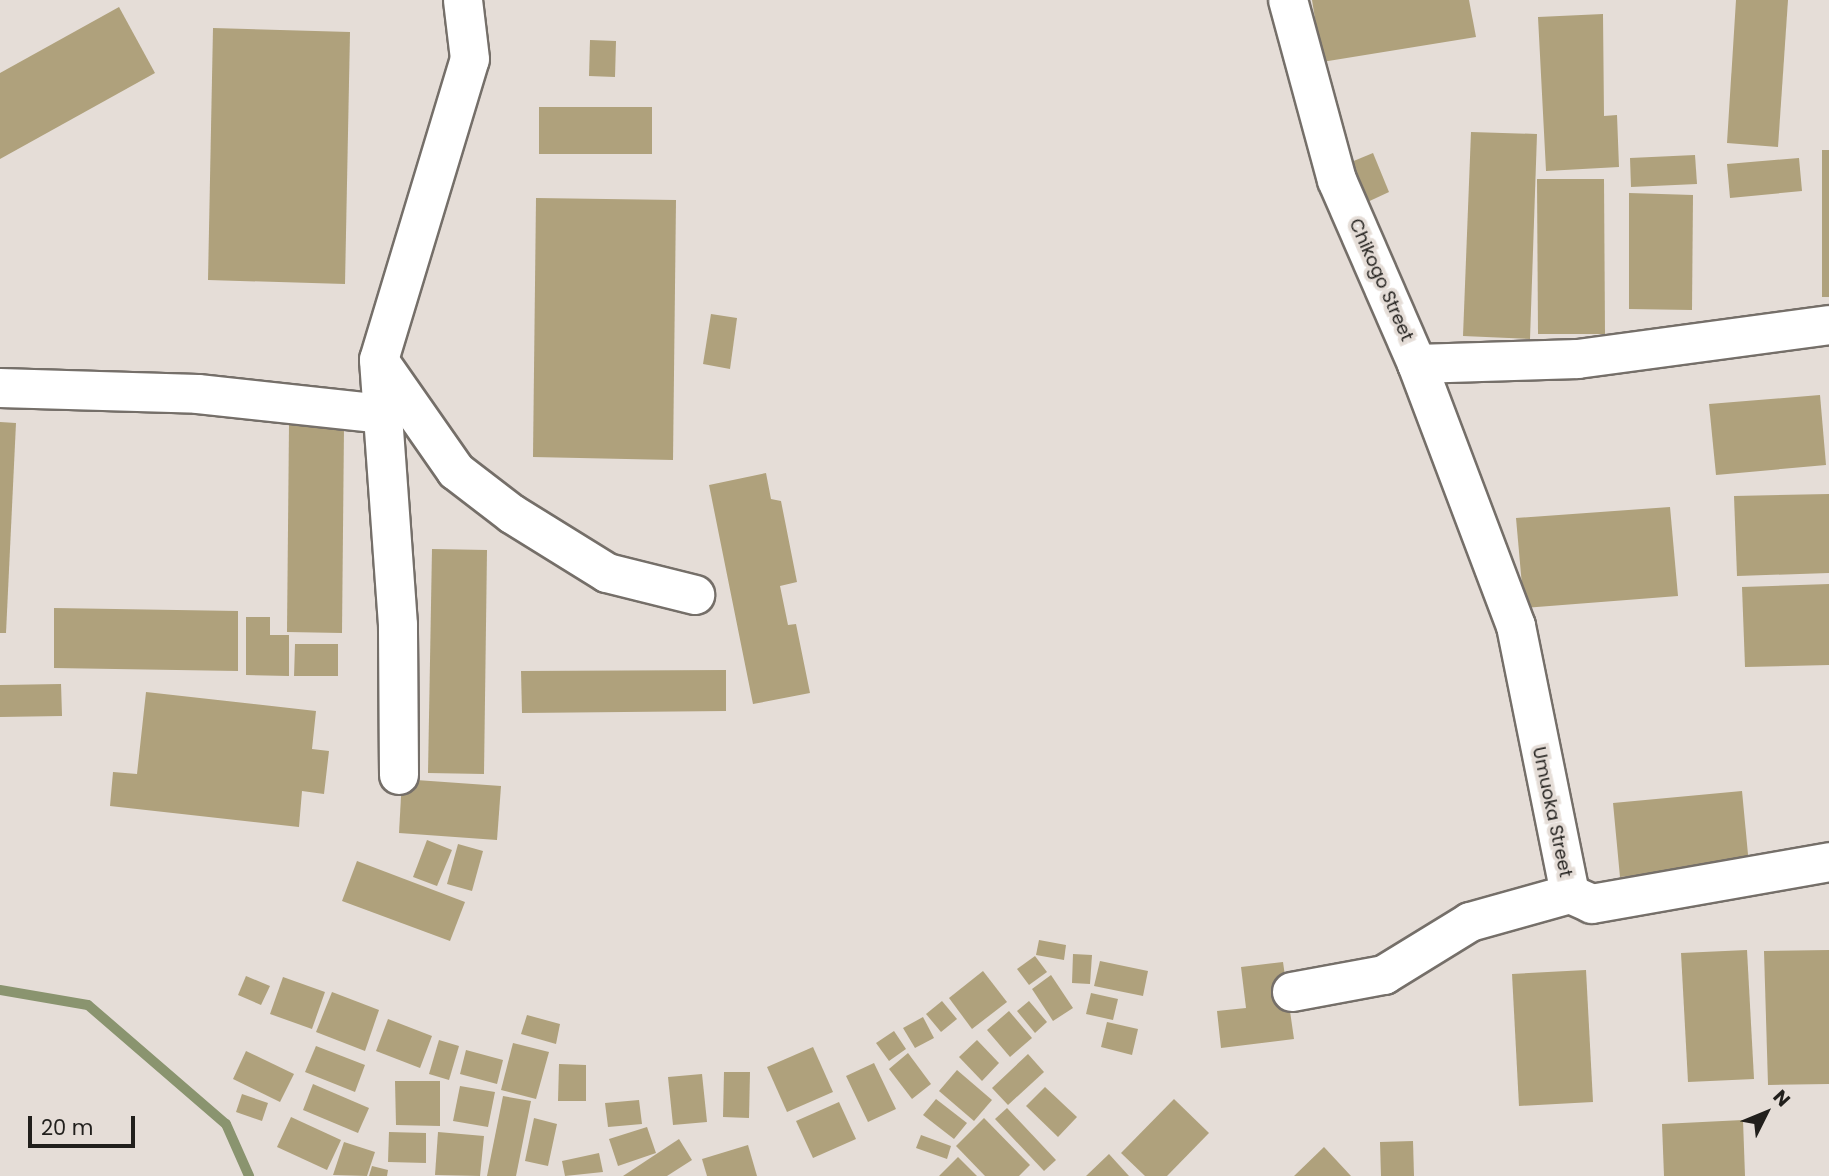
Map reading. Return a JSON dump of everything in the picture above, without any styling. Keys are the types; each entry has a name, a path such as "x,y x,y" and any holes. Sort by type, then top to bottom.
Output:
{"street":[{"path":"400,775 398,625 379,360 470,59 463,0"},
{"name":"Chikogo Street","path":"1288,0 1337,180 1417,364 1487,556"},
{"path":"1417,364 1578,359 1829,325"},
{"path":"379,360 456,471 512,514 607,573 695,595"},
{"path":"0,388 198,394 383,414"},
{"name":"Umuoka Street","path":"1487,556 1516,626 1570,894 1592,904 1829,862"},
{"path":"1292,992 1384,975 1470,922 1570,894"}],"building":[{"path":"1312,0 1469,0 1476,37 1322,62"},
{"path":"1736,0 1788,0 1778,147 1727,143"},
{"path":"119,7 155,73 0,159 0,73"},
{"path":"1603,14 1604,116 1617,115 1619,167 1546,171 1538,17"},
{"path":"213,28 350,32 345,284 208,280"},
{"path":"590,40 616,41 615,77 589,76"},
{"path":"539,107 652,107 652,154 539,154"},
{"path":"1471,132 1537,134 1530,339 1463,336"},
{"path":"1822,150 1829,150 1829,297 1822,297"},
{"path":"1373,153 1389,192 1361,205 1344,165"},
{"path":"1695,155 1697,184 1631,187 1630,158"},
{"path":"1799,158 1802,191 1730,198 1727,164"},
{"path":"1537,179 1604,179 1605,334 1538,334"},
{"path":"1629,193 1693,195 1692,310 1629,309"},
{"path":"536,198 676,200 673,460 533,457"},
{"path":"711,314 737,318 730,369 703,364"},
{"path":"1820,395 1826,465 1716,475 1709,404"},
{"path":"0,422 16,423 6,633 0,633"},
{"path":"289,425 344,427 342,633 287,632"},
{"path":"766,473 771,499 781,501 797,582 780,586 788,625 796,624 810,693 753,704 709,485"},
{"path":"1829,494 1829,573 1737,576 1734,496"},
{"path":"1670,507 1678,596 1524,608 1516,518"},
{"path":"432,549 487,550 484,774 428,773"},
{"path":"1829,584 1829,665 1745,667 1742,587"},
{"path":"54,608 238,611 238,671 54,668"},
{"path":"246,617 270,617 270,635 289,635 289,676 246,675"},
{"path":"295,644 338,644 338,676 294,676"},
{"path":"726,670 726,711 522,713 521,671"},
{"path":"61,684 62,716 0,717 0,685"},
{"path":"146,692 316,711 312,749 329,751 324,794 302,791 299,827 110,806 113,772 137,774"},
{"path":"402,779 501,786 497,840 399,833"},
{"path":"1742,791 1749,865 1620,877 1613,803"},
{"path":"427,840 452,850 437,886 413,877"},
{"path":"458,844 483,851 472,891 447,884"},
{"path":"357,861 465,902 450,941 342,901"},
{"path":"1039,940 1066,945 1064,960 1036,955"},
{"path":"1747,950 1754,1079 1688,1082 1681,953"},
{"path":"1829,950 1829,1084 1768,1085 1764,951"},
{"path":"1073,954 1092,955 1090,984 1072,983"},
{"path":"1035,956 1047,972 1029,985 1017,969"},
{"path":"1100,961 1148,971 1143,996 1094,986"},
{"path":"1283,962 1294,1039 1221,1048 1217,1011 1246,1008 1241,967"},
{"path":"1586,970 1593,1102 1519,1106 1512,974"},
{"path":"983,971 1007,1002 972,1029 949,998"},
{"path":"1051,975 1073,1008 1053,1021 1032,989"},
{"path":"246,976 270,986 261,1005 238,995"},
{"path":"283,977 325,992 312,1029 270,1014"},
{"path":"332,992 379,1010 365,1051 316,1032"},
{"path":"1091,993 1118,999 1113,1020 1086,1014"},
{"path":"942,1001 957,1019 941,1032 926,1014"},
{"path":"1029,1001 1047,1022 1035,1033 1017,1011"},
{"path":"1009,1011 1032,1038 1010,1057 987,1030"},
{"path":"527,1015 560,1024 556,1044 521,1034"},
{"path":"923,1017 934,1038 915,1048 903,1028"},
{"path":"388,1019 432,1036 420,1068 376,1051"},
{"path":"1107,1022 1138,1029 1132,1055 1101,1047"},
{"path":"894,1031 906,1049 889,1061 876,1043"},
{"path":"439,1040 459,1046 449,1080 429,1074"},
{"path":"977,1040 999,1063 982,1081 959,1057"},
{"path":"513,1043 549,1052 536,1099 501,1090"},
{"path":"316,1046 365,1065 355,1092 305,1072"},
{"path":"813,1047 833,1092 787,1112 767,1067"},
{"path":"466,1050 503,1060 497,1084 460,1074"},
{"path":"246,1051 294,1074 280,1102 233,1079"},
{"path":"908,1053 931,1084 912,1099 889,1069"},
{"path":"1028,1054 1044,1072 1008,1105 992,1088"},
{"path":"874,1063 896,1109 868,1122 846,1076"},
{"path":"559,1064 586,1065 586,1101 558,1101"},
{"path":"957,1070 992,1100 974,1121 939,1091"},
{"path":"724,1072 750,1072 749,1118 723,1117"},
{"path":"702,1074 707,1122 673,1125 668,1077"},
{"path":"395,1081 440,1081 440,1126 396,1125"},
{"path":"313,1084 369,1108 358,1133 303,1110"},
{"path":"460,1086 495,1092 488,1127 453,1121"},
{"path":"1045,1087 1077,1117 1058,1137 1026,1106"},
{"path":"242,1094 268,1103 262,1121 236,1112"},
{"path":"503,1096 531,1101 516,1176 487,1176"},
{"path":"936,1099 967,1123 954,1139 923,1115"},
{"path":"1174,1099 1209,1133 1167,1176 1145,1176 1121,1153"},
{"path":"639,1100 642,1124 608,1127 605,1103"},
{"path":"839,1102 856,1139 813,1158 796,1121"},
{"path":"1007,1108 1056,1160 1044,1171 995,1119"},
{"path":"291,1117 341,1140 327,1170 277,1147"},
{"path":"534,1118 557,1124 548,1166 525,1161"},
{"path":"984,1118 1030,1165 1019,1176 985,1176 956,1146"},
{"path":"1743,1120 1745,1176 1664,1176 1662,1124"},
{"path":"647,1127 656,1153 618,1166 609,1139"},
{"path":"389,1132 426,1133 426,1163 388,1162"},
{"path":"438,1132 484,1136 480,1176 435,1175"},
{"path":"921,1135 951,1146 947,1159 916,1148"},
{"path":"679,1139 692,1160 667,1176 623,1176"},
{"path":"1413,1141 1414,1176 1381,1176 1380,1142"},
{"path":"344,1142 375,1152 367,1176 333,1175"},
{"path":"748,1145 757,1176 707,1176 702,1159"},
{"path":"1324,1147 1351,1176 1294,1176"},
{"path":"599,1153 603,1172 565,1176 562,1161"},
{"path":"1109,1154 1129,1176 1086,1176"},
{"path":"958,1157 977,1176 939,1176"},
{"path":"372,1166 388,1170 387,1176 369,1176"}],"waterway":[{"path":"0,990 88,1005 226,1124 249,1176"}]}
